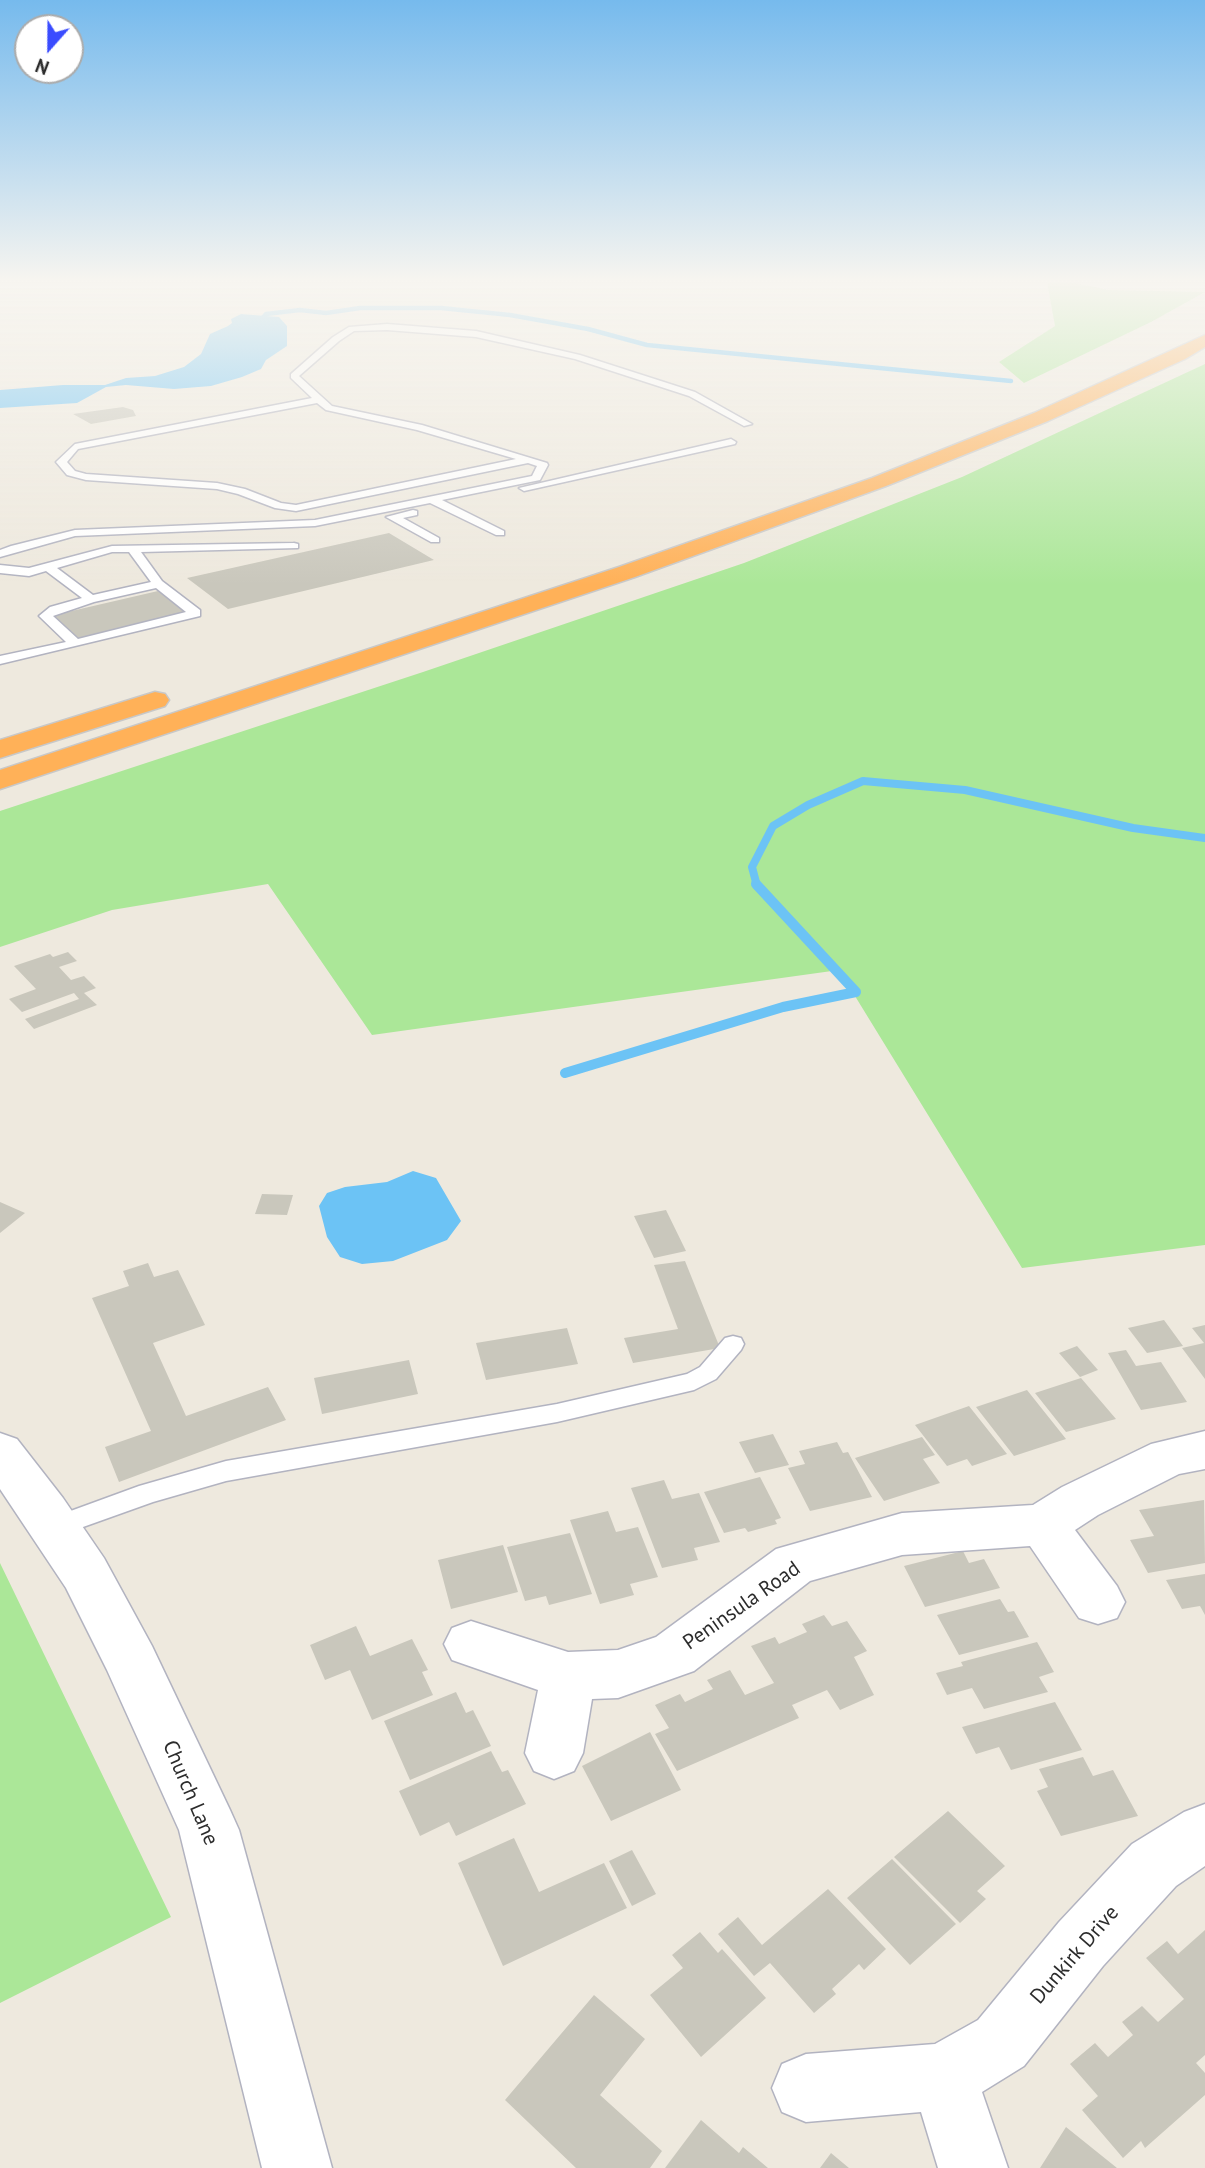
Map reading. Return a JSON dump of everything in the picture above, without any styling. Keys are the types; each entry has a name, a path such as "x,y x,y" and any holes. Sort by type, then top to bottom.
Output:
{"highway":[{"path":"871,461 1013,407 1065,383"},
{"path":"0,780 627,572 879,482 1041,417 1116,383"},
{"path":"0,749 181,692"}],"street":[{"name":"Peninsula Road","path":"471,1644 568,1676 618,1674 675,1654 794,1564 902,1534 1043,1525 1080,1501 1168,1457 1205,1450"},
{"name":"Church Lane","path":"0,1452 85,1573 132,1663 209,1830 297,2168"},
{"path":"1043,1525 1098,1602"},
{"path":"554,1752 568,1676"},
{"name":"Dunkirk Drive","path":"806,2088 943,2077 1001,2043 1081,1944 1154,1865 1205,1832"},
{"path":"943,2077 973,2168"}],"lane":[{"path":"0,554 75,533 315,523 536,478 543,466 419,427 329,408 301,383"},
{"path":"658,383 692,394 747,424"},
{"path":"319,400 75,447 61,462 71,473 86,477 217,486 266,498 279,506 296,508 527,460"},
{"path":"435,540 393,517 731,442"},
{"path":"431,499 500,533"},
{"path":"0,569 29,572 113,549 294,546"},
{"path":"0,660 196,613 158,584 133,549"},
{"path":"48,567 91,599"},
{"path":"75,644 44,616 54,610 91,599 158,584"},
{"path":"55,1527 148,1493 226,1471 557,1413 672,1387 694,1381 708,1373 733,1344"}],"green space":[{"path":"1164,383 1205,383 1205,1245 1022,1268 839,970 372,1035 268,884 112,910 0,947 0,811 744,563 962,477"},
{"path":"0,1563 171,1917 0,2003"}],"water":[{"path":"221,383 174,389 126,385 106,387 77,403 0,408 0,390 105,385"},
{"path":"413,1171 436,1178 461,1221 447,1240 393,1261 362,1264 340,1257 327,1237 319,1206 327,1193 345,1187 387,1182"}],"building":[{"path":"123,407 133,410 136,416 91,424 73,414"},
{"path":"389,533 434,560 228,609 187,578"},
{"path":"158,591 188,613 78,640 50,616"},
{"path":"68,952 77,961 59,967 71,980 84,976 96,988 84,993 97,1005 34,1029 25,1019 79,999 74,993 22,1012 9,999 36,989 14,966 50,954 53,957"},
{"path":"262,1194 293,1195 287,1215 255,1214"},
{"path":"0,1202 25,1213 0,1233"},
{"path":"666,1210 686,1251 654,1258 634,1216"},
{"path":"685,1261 720,1348 633,1363 624,1338 678,1329 654,1265"},
{"path":"148,1263 154,1277 178,1270 205,1325 153,1343 186,1416 268,1387 286,1420 119,1482 105,1447 151,1431 92,1298 129,1286 123,1271"},
{"path":"1164,1320 1183,1346 1147,1353 1128,1328"},
{"path":"1205,1325 1205,1379 1182,1348 1204,1343 1192,1328"},
{"path":"567,1328 578,1364 486,1380 476,1343"},
{"path":"1077,1346 1098,1370 1080,1377 1059,1353"},
{"path":"1126,1350 1136,1366 1161,1362 1187,1402 1141,1410 1108,1353"},
{"path":"409,1360 418,1394 322,1414 314,1378"},
{"path":"1081,1378 1116,1419 1066,1432 1035,1393"},
{"path":"1027,1390 1066,1439 1014,1456 976,1407"},
{"path":"969,1406 1007,1454 972,1466 967,1459 947,1466 915,1425"},
{"path":"773,1434 789,1465 755,1473 739,1442"},
{"path":"922,1437 935,1455 923,1459 940,1483 884,1501 855,1458"},
{"path":"837,1442 843,1453 848,1452 872,1497 810,1511 788,1468 805,1464 799,1451"},
{"path":"760,1477 781,1518 775,1520 777,1524 748,1532 745,1528 724,1533 704,1492"},
{"path":"664,1480 672,1499 699,1493 720,1542 694,1548 698,1560 662,1568 631,1488"},
{"path":"1204,1500 1205,1563 1148,1573 1130,1540 1154,1536 1139,1510"},
{"path":"608,1511 616,1532 638,1527 658,1577 630,1584 634,1595 600,1604 570,1520"},
{"path":"570,1533 592,1594 549,1605 546,1596 525,1601 507,1547"},
{"path":"503,1545 518,1592 451,1609 438,1560"},
{"path":"963,1551 969,1563 984,1559 1000,1588 925,1607 904,1566"},
{"path":"1205,1574 1205,1615 1200,1606 1182,1609 1166,1580"},
{"path":"1000,1599 1008,1612 1014,1611 1029,1637 959,1655 937,1615"},
{"path":"824,1615 832,1626 847,1621 867,1651 854,1657 874,1695 840,1710 827,1690 792,1705 799,1718 677,1771 655,1734 669,1728 655,1705 680,1694 685,1702 713,1689 707,1680 730,1670 745,1695 774,1683 751,1646 775,1637 779,1644 807,1632 802,1624"},
{"path":"356,1626 370,1656 412,1639 428,1670 422,1672 433,1695 372,1720 350,1670 325,1680 310,1645"},
{"path":"1037,1642 1054,1672 1039,1677 1048,1692 984,1709 972,1688 947,1695 936,1673 963,1666 961,1662"},
{"path":"456,1692 466,1713 473,1710 491,1746 410,1780 384,1721"},
{"path":"1055,1702 1082,1750 1011,1770 999,1747 976,1754 962,1727"},
{"path":"650,1732 681,1790 611,1821 582,1766"},
{"path":"491,1751 502,1772 508,1770 526,1804 456,1836 449,1822 420,1836 399,1791"},
{"path":"1083,1757 1093,1776 1113,1770 1138,1816 1061,1836 1037,1791 1048,1787 1039,1769"},
{"path":"948,1811 1005,1866 977,1891 986,1899 960,1923 894,1857"},
{"path":"514,1838 539,1892 604,1863 627,1908 503,1966 458,1863"},
{"path":"632,1850 656,1894 632,1906 609,1861"},
{"path":"892,1859 956,1924 910,1965 847,1898"},
{"path":"828,1889 886,1949 864,1970 859,1964 832,1989 836,1994 814,2013 770,1963 754,1976 718,1934 738,1917 762,1945"},
{"path":"1205,1930 1205,2055 1196,2063 1205,2073 1205,2095 1145,2148 1141,2141 1123,2158 1082,2110 1098,2096 1070,2064 1095,2043 1108,2057 1133,2035 1122,2022 1142,2006 1158,2022 1184,1999 1146,1958 1167,1941 1178,1954"},
{"path":"700,1932 718,1953 722,1949 766,1998 701,2057 650,1995 683,1968 672,1955"},
{"path":"594,1995 645,2039 600,2095 662,2151 650,2168 576,2168 505,2100"},
{"path":"701,2120 739,2153 743,2147 768,2168 665,2168"},
{"path":"1066,2127 1117,2168 1040,2168"},
{"path":"831,2153 849,2168 820,2168"}],"waterway":[{"path":"757,885 752,867 773,826 808,805 863,781 965,790 1133,828 1205,838"},
{"path":"565,1073 783,1007 856,992 757,885"}]}
